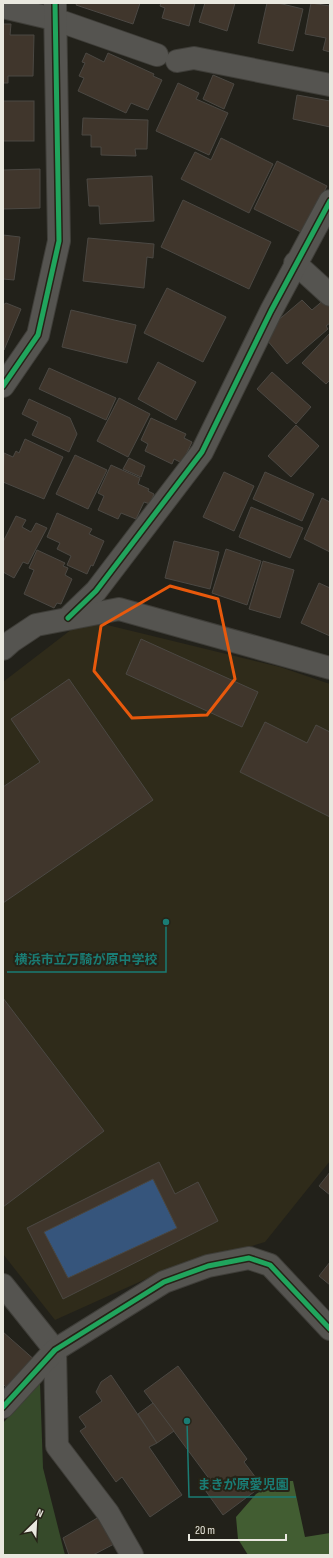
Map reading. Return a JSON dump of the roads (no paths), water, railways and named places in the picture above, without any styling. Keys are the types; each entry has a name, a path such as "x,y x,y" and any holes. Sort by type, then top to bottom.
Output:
{"street":[{"path":"3,7 55,11 167,58 194,58 330,85"},
{"path":"3,386 38,335 59,241 55,11"},
{"path":"68,618 96,591 202,452 296,263 330,201"},
{"path":"296,263 330,295"},
{"path":"6,642 36,625 119,609 330,668"},
{"path":"3,1408 55,1350 164,1282 208,1266 249,1258 270,1265 330,1327"},
{"path":"3,1285 55,1350 57,1446 108,1513 132,1555"}],"water":[{"path":"153,1179 177,1228 68,1278 44,1232"}],"place":[{"name":"横浜市立万騎が原中学校","path":"166,922"},
{"name":"まきが原愛児園","path":"187,1421"}]}
